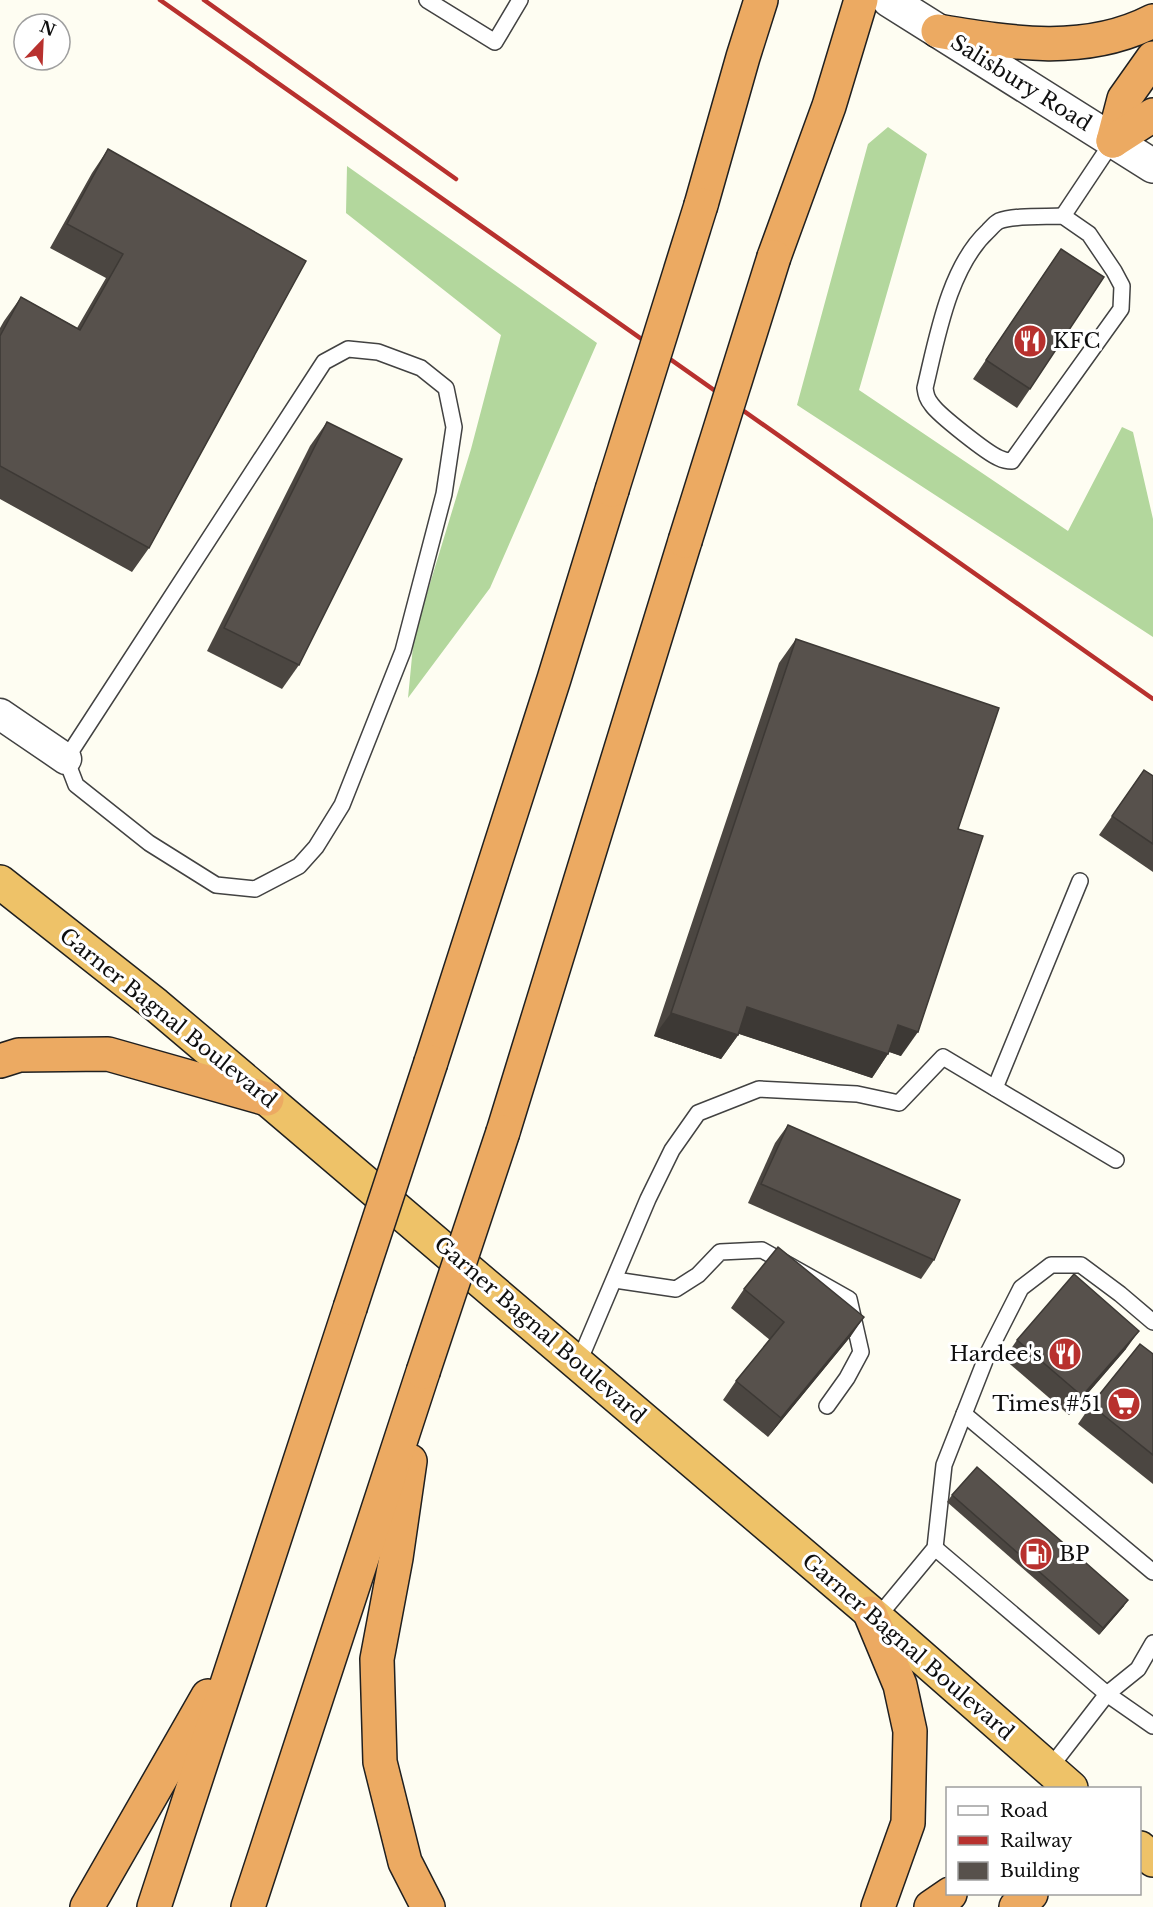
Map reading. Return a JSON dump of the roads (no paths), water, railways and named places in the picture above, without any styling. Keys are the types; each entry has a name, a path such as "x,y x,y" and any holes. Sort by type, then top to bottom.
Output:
{"highway":[{"path":"154,1907 550,690 702,206 761,0"},
{"path":"248,1907 503,1132 774,257 828,106 861,0"},
{"path":"938,31 1009,43 1091,42 1136,30 1153,21"},
{"path":"1113,141 1124,99 1153,58"},
{"path":"1113,141 1153,115"},
{"name":"Garner Bagnal Boulevard","path":"0,882 156,1005 873,1616 1060,1779"},
{"path":"0,1061 19,1055 108,1054 267,1099"},
{"path":"423,1372 396,1558 377,1659 380,1762 405,1862 428,1907"},
{"path":"873,1616 900,1685 910,1731 908,1823 878,1907"},
{"path":"87,1907 242,1637"},
{"path":"1141,1849 1153,1860"},
{"path":"931,1907 948,1895"},
{"path":"1016,1907 1030,1895"}],"street":[{"name":"Salisbury Road","path":"890,0 1153,166"},
{"path":"0,714 66,759"}],"lane":[{"path":"427,0 495,42 520,0"},
{"path":"1063,216 1113,141"},
{"path":"1063,216 1089,234 1114,271 1122,286 1120,309 1012,461 1006,461 998,458 933,408 926,397 925,388 941,324 958,278 969,255 984,235 998,221 1026,217 1063,216"},
{"path":"348,349 378,352 421,368 446,388 454,427 444,494 403,651 342,805 316,847 299,866 255,890 216,885 149,843 76,785 66,759 324,362 348,349"},
{"path":"995,1088 1080,881"},
{"path":"578,1364 648,1199 672,1150 698,1113 759,1089 857,1094 899,1103 943,1057 1116,1160"},
{"path":"615,1280 676,1289 698,1275 720,1252 762,1251 849,1299 861,1352 826,1406"},
{"path":"873,1616 935,1548 944,1465 988,1353 1021,1288 1051,1265 1081,1265 1153,1322"},
{"path":"964,1414 1153,1572"},
{"path":"935,1548 1107,1694 1153,1726"},
{"path":"1060,1779 1107,1694 1138,1668 1153,1643"}],"railway":[{"path":"160,0 1153,699"},
{"path":"204,0 456,179"}],"place":[{"name":"KFC","path":"1030,341"},
{"name":"Hardee's","path":"1065,1354"},
{"name":"Times #51","path":"1124,1404"},
{"name":"BP","path":"1036,1554"}]}
